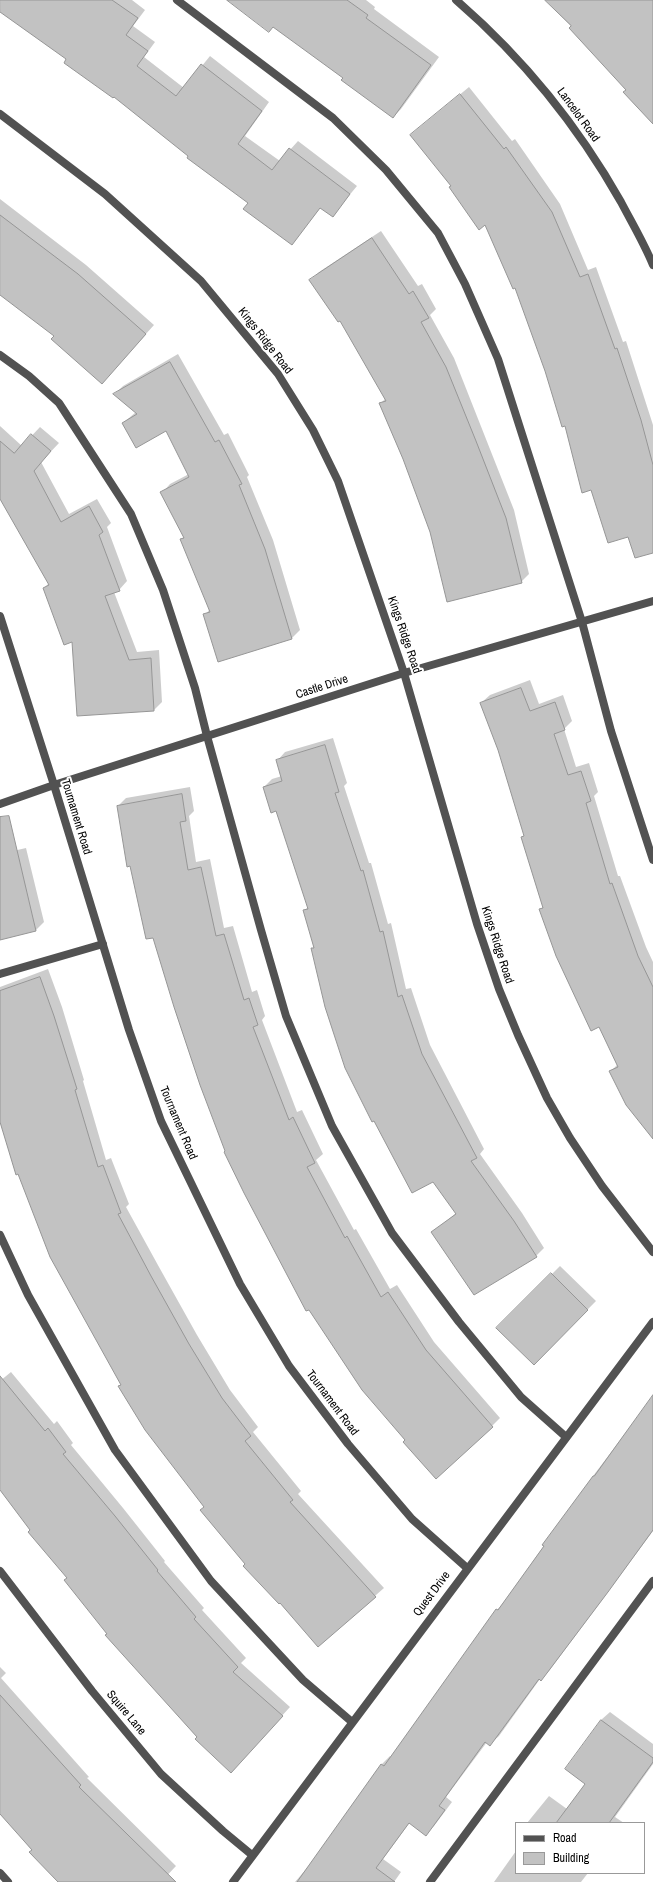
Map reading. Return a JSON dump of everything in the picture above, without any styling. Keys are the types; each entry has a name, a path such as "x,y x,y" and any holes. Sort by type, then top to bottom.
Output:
{"street":[{"path":"177,0 333,118 386,170 438,233 465,284 498,359 582,622 610,731 653,860"},
{"name":"Lancelot Road","path":"456,0 487,27 555,103 602,170 645,245 653,265"},
{"name":"Kings Ridge Road","path":"0,114 105,194 168,249 201,281 278,374 312,430 338,481 404,673 477,924 499,990 518,1036 547,1098 570,1138 602,1186 653,1252"},
{"path":"0,355 29,376 59,404 131,514 163,590 195,688 207,736 286,1016 332,1126 392,1232 459,1322 521,1397 566,1437"},
{"name":"Castle Drive","path":"0,804 54,785 404,673 653,601"},
{"name":"Tournament Road","path":"0,616 54,785 129,1030 161,1121 240,1284 289,1366 348,1444 412,1519 467,1568"},
{"path":"0,974 103,944"},
{"path":"0,1235 28,1295 115,1450 211,1581 303,1680 352,1722"},
{"name":"Quest Drive","path":"232,1882 653,1322"},
{"name":"Squire Lane","path":"0,1570 92,1691 161,1774 223,1831 252,1855"},
{"path":"430,1882 653,1581"},
{"path":"0,1872 8,1882"}],"building":[{"path":"0,0 112,0 138,18 126,35 148,51 137,66 176,96 201,64 262,111 238,144 272,170 289,148 350,194 333,217 320,208 292,245 243,209 248,203 187,158 188,156 114,97 113,98 64,63 66,59 0,12"},
{"path":"227,0 347,0 368,15 366,18 431,65 393,118 341,80 343,78 273,27 269,32"},
{"path":"545,0 653,0 653,124 623,92 626,90 569,28 571,26"},
{"path":"460,94 504,149 506,147 552,212 580,277 588,274 615,349 617,348 641,420 653,465 653,553 635,558 628,537 608,543 591,490 582,493 565,426 562,427 545,371 515,288 513,289 485,225 479,230 449,187 451,186 410,135"},
{"path":"0,215 78,274 146,334 102,384 51,339 54,336 0,295"},
{"path":"372,238 409,294 413,291 429,318 421,322 446,367 506,518 522,583 447,602 430,532 403,459 379,403 386,401 340,321 338,322 309,280"},
{"path":"170,362 215,442 219,440 242,484 239,485 265,549 292,639 218,662 203,614 210,612 180,539 184,538 160,492 189,477 166,431 136,448 122,423 137,414 113,394"},
{"path":"31,434 51,451 34,471 61,522 89,506 103,532 99,535 120,591 105,596 129,660 151,658 154,711 77,716 72,642 64,645 43,588 49,585 0,499 0,441 14,453"},
{"path":"521,688 530,711 555,702 565,730 554,734 568,775 581,771 591,801 586,803 610,884 612,883 638,956 653,987 653,1139 626,1105 609,1071 618,1067 599,1027 591,1031 556,956 539,909 543,908 521,837 524,836 498,750 480,703"},
{"path":"325,745 339,792 335,793 361,871 363,870 380,932 383,931 398,997 402,995 422,1054 477,1158 471,1161 514,1221 537,1257 474,1295 431,1232 456,1214 433,1182 412,1193 374,1121 372,1122 345,1068 325,1007 311,948 314,948 303,910 308,909 276,811 271,813 263,787 282,781 276,760"},
{"path":"182,794 186,821 180,822 188,870 201,867 216,936 224,934 244,1000 249,998 258,1025 253,1027 289,1120 293,1117 315,1163 307,1167 345,1238 347,1236 381,1297 388,1292 426,1350 493,1427 436,1479 403,1442 405,1440 362,1390 309,1310 306,1311 224,1152 225,1151 200,1085 174,1007 153,938 146,939 130,866 127,867 117,806"},
{"path":"9,816 36,931 0,940 0,817"},
{"path":"40,977 77,1089 75,1090 98,1167 103,1165 121,1213 118,1214 151,1276 189,1344 222,1398 251,1436 245,1441 293,1500 290,1502 376,1597 318,1647 280,1603 279,1604 243,1566 245,1564 200,1510 204,1507 145,1430 118,1386 121,1385 50,1257 18,1174 16,1175 0,1122 0,991"},
{"path":"551,1273 588,1310 534,1365 496,1328"},
{"path":"0,1376 45,1431 48,1428 66,1452 63,1454 196,1617 194,1619 238,1667 233,1672 283,1716 231,1773 195,1739 197,1737 105,1635 107,1634 64,1580 67,1578 28,1532 30,1530 0,1490"},
{"path":"653,1395 653,1530 608,1592 541,1681 539,1679 490,1746 485,1742 439,1806 445,1810 426,1836 409,1823 376,1868 395,1882 297,1882 381,1764 384,1766 496,1609 498,1610 544,1546 542,1545"},
{"path":"0,1695 81,1785 79,1787 176,1882 58,1882 29,1852 32,1850 0,1814"},
{"path":"601,1720 653,1758 653,1762 610,1822 557,1822 585,1784 565,1769"}]}
